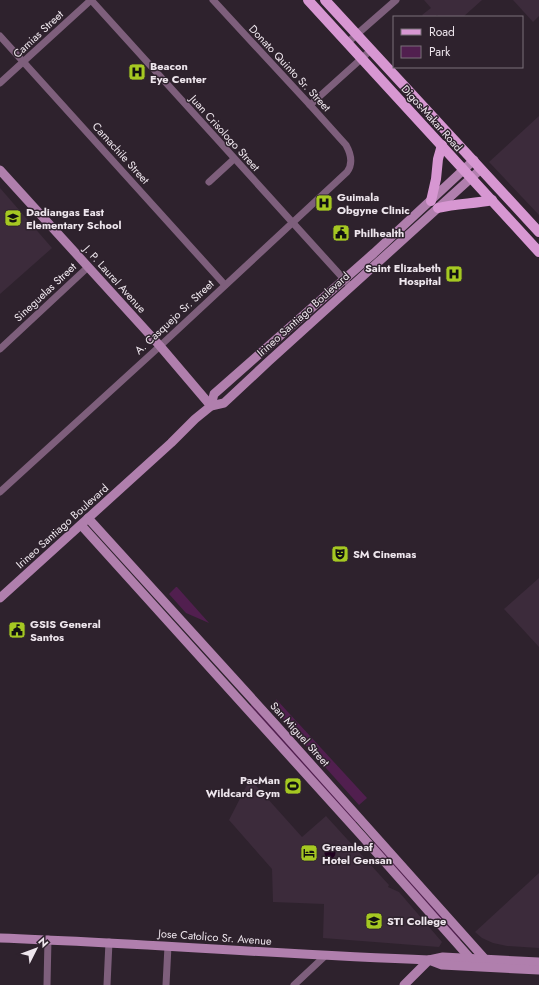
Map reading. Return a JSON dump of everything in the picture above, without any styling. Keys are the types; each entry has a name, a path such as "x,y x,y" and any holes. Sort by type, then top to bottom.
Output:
{"main road":[{"name":"Digos-Makar Road","path":"308,0 539,252"},
{"name":"Digos-Makar Road","path":"325,0 539,232"},
{"path":"442,146 438,159 434,204 479,203 492,200"},
{"name":"Irineo Santiago Boulevard","path":"210,406 224,403 351,287 415,222 467,174 474,160"},
{"name":"Irineo Santiago Boulevard","path":"467,174 481,169"},
{"name":"J. P. Laurel Avenue","path":"0,170 160,346 210,406"},
{"name":"Irineo Santiago Boulevard","path":"0,598 210,406 214,394 344,279 415,222"},
{"name":"San Miguel Street","path":"84,522 84,527 477,966"},
{"name":"San Miguel Street","path":"84,522 270,719 492,967"},
{"name":"Jose Catolico Sr. Avenue","path":"0,938 109,942 325,956 429,960 443,957 539,962"},
{"path":"404,985 429,960"},
{"name":"Jose Catolico Sr. Avenue","path":"429,960 442,965 539,970"}],"street":[{"name":"Camias Street","path":"0,83 91,0"},
{"name":"Juan Crisologo Street","path":"91,0 351,287"},
{"name":"Donato Quinto Sr. Street","path":"213,0 310,104 346,145 349,152"},
{"path":"347,42 396,0"},
{"name":"Camachile Street","path":"0,36 225,285"},
{"path":"310,104 371,50"},
{"name":"A. Casquejo Sr. Street","path":"0,492 160,346 346,172 350,168 349,152"},
{"path":"209,182 234,159"},
{"name":"Sineguelas Street","path":"0,349 88,267"},
{"path":"47,985 48,939"},
{"path":"107,985 109,942"},
{"path":"166,985 168,946"},
{"path":"294,985 325,956"}],"shaded area":[{"path":"424,0 482,0 464,16 422,15 431,8"},
{"path":"513,0 539,0 539,16 533,22"},
{"path":"539,116 539,215 489,162"},
{"name":"Dadiangas East Elementary School","path":"0,188 52,248 0,294"},
{"path":"539,578 539,647 504,609"},
{"name":"Greanleaf Hotel Gensan","path":"250,779 302,837 326,816 389,885 388,887 399,892 442,942 439,947 323,938 324,904 273,902 272,869 229,820"},
{"path":"330,847 334,849 336,853 334,857 330,859 326,857 324,853 326,849"},
{"path":"539,873 539,948 507,946 493,943 482,938 475,932"}],"green space":[{"path":"176,587 209,623 186,613 169,594"},
{"path":"276,699 367,798 359,805 284,721"},
{"path":"252,704 357,821 355,823 250,706"},
{"path":"374,841 461,939 459,941 372,843"}],"place":[{"name":"Beacon Eye Center","path":"137,72"},
{"name":"Guimala Obgyne Clinic","path":"324,203"},
{"name":"Dadiangas East Elementary School","path":"13,218"},
{"name":"Philhealth","path":"341,233"},
{"name":"Saint Elizabeth Hospital","path":"454,274"},
{"name":"SM Cinemas","path":"340,554"},
{"name":"GSIS General Santos","path":"17,630"},
{"name":"PacMan Wildcard Gym","path":"293,786"},
{"name":"Greanleaf Hotel Gensan","path":"309,853"},
{"name":"STI College","path":"374,921"}]}
